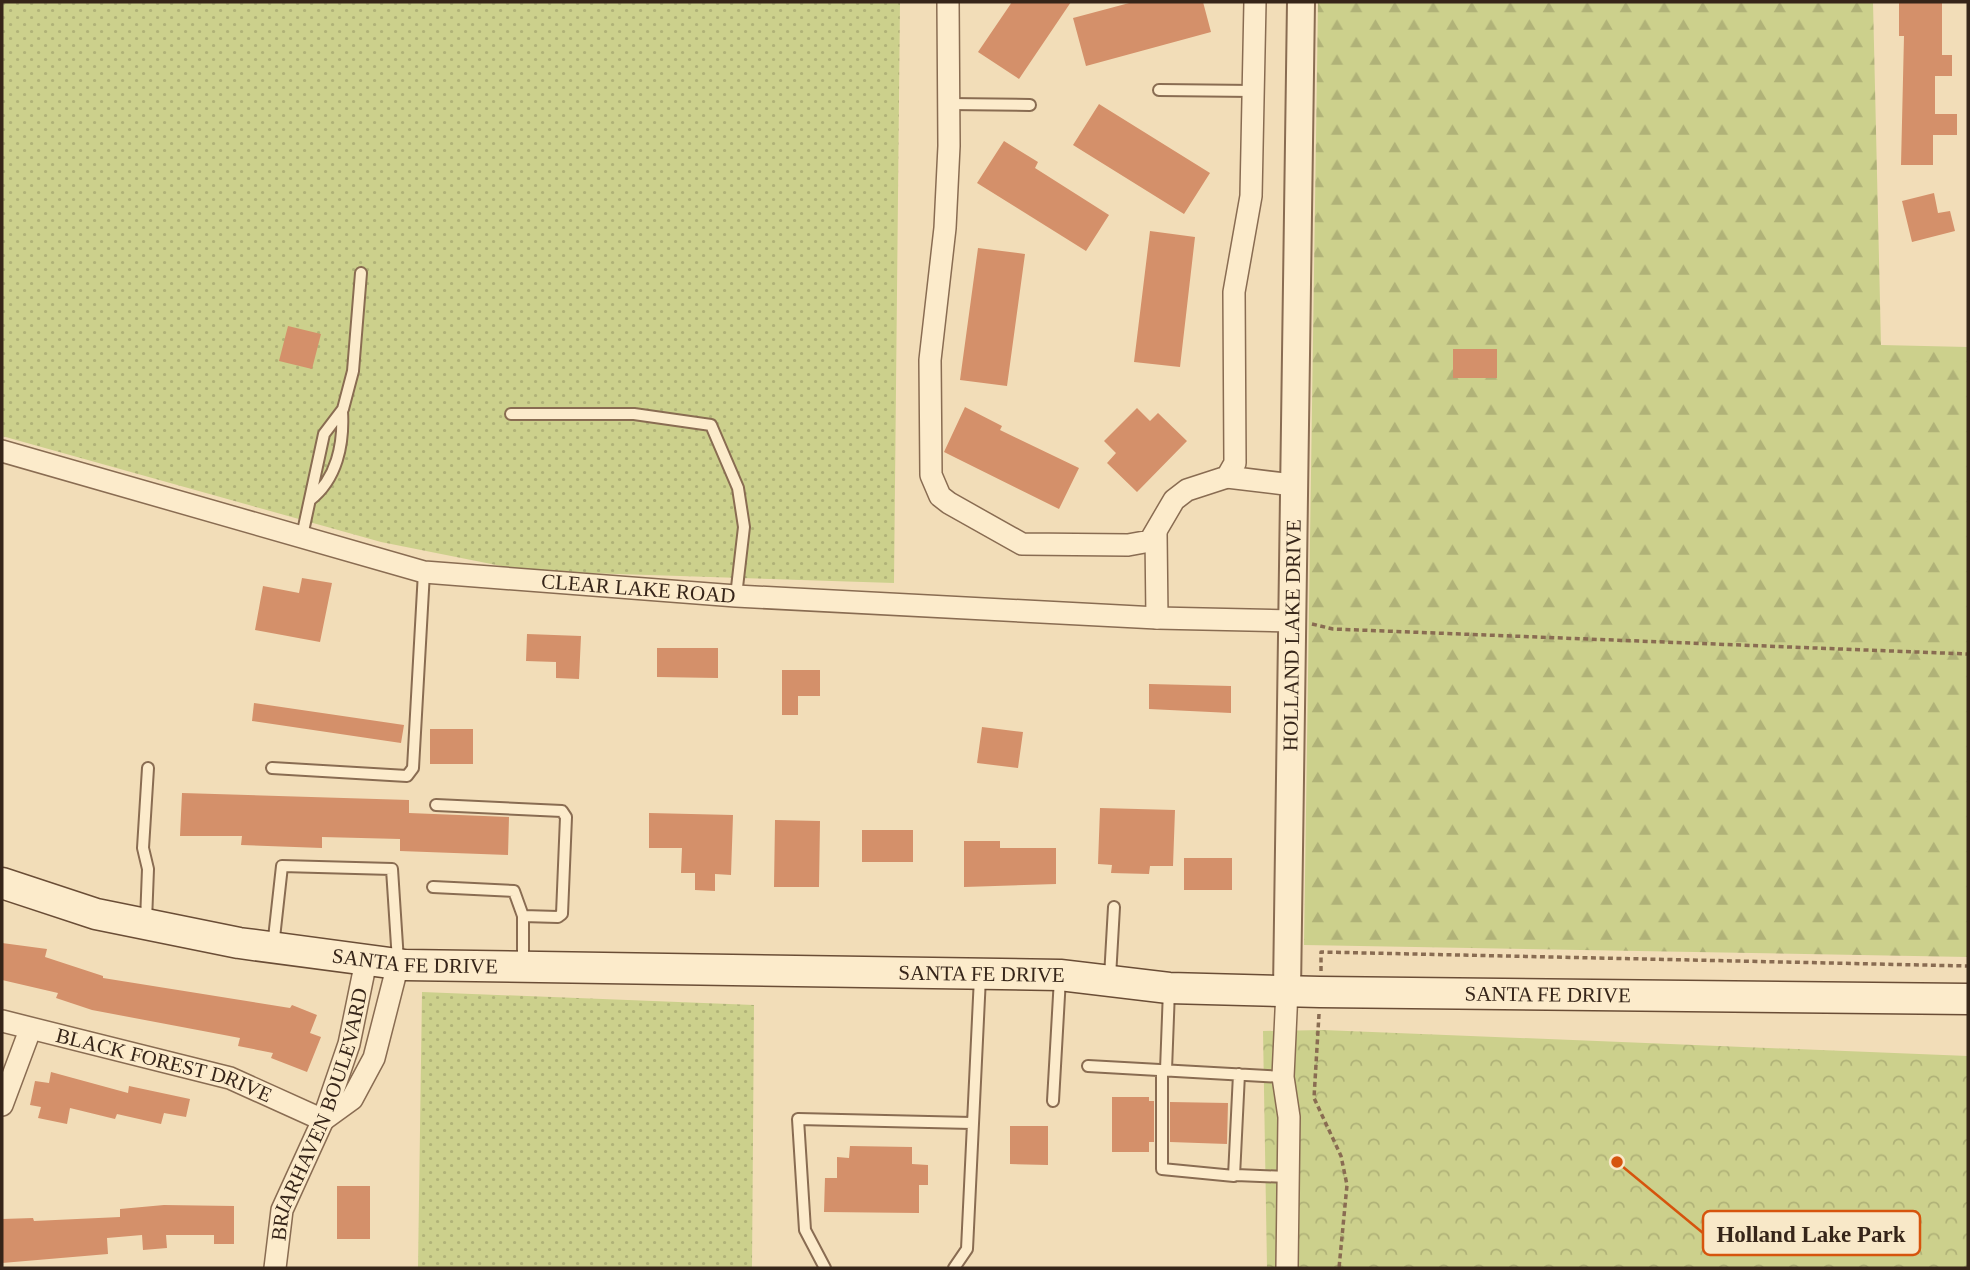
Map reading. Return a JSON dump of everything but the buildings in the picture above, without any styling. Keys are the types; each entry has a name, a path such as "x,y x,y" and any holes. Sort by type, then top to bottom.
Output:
{"main road":[{"name":"SANTA FE DRIVE","path":"2,883 96,914 273,948 398,964 1060,975 1169,988 1968,999"}],"street":[{"path":"948,2 949,104 945,228 930,360 931,475 934,487 949,503 1022,544 1142,544 1150,541 1156,534 1166,510 1187,490 1227,477 1293,485"},
{"path":"1227,477 1235,463 1234,292 1251,196 1255,2"},
{"name":"HOLLAND LAKE DRIVE","path":"1287,1268 1289,1117 1283,1077 1287,990 1301,2"},
{"name":"CLEAR LAKE ROAD","path":"2,450 424,572 736,596 1157,618 1293,621"},
{"path":"1156,534 1157,618"},
{"name":"BRIARHAVEN BOULEVARD","path":"275,1268 282,1210 323,1120 349,1044 366,961"},
{"path":"323,1120 352,1099 374,1058 398,964"},
{"name":"BLACK FOREST DRIVE","path":"2,1021 230,1078 323,1120"},
{"path":"2,1105 30,1030"}],"lane":[{"path":"1159,90 1254,91"},
{"path":"949,104 1030,105"},
{"path":"310,500 330,478 344,437 342,411 353,371 361,273"},
{"path":"302,536 324,434 342,411"},
{"path":"511,414 634,414 711,425 738,488 742,513 744,527 736,596"},
{"path":"272,768 407,776 412,768 424,572"},
{"path":"146,924 148,869 143,848 148,768"},
{"path":"436,805 562,811 566,817 562,914 558,917 523,916"},
{"path":"273,948 282,866 393,869 398,964"},
{"path":"433,887 514,891 523,916 523,967"},
{"path":"1110,980 1114,907"},
{"path":"954,1268 967,1249 980,974"},
{"path":"1053,1101 1060,975"},
{"path":"1169,988 1162,1169 1288,1177"},
{"path":"1088,1066 1283,1077"},
{"path":"1236,1175 1239,1074"},
{"path":"825,1268 805,1230 798,1119 972,1123"}],"path":[{"path":"1293,621 1333,629 1968,654"}],"green space":[{"path":"2,2 900,2 894,583 526,571 381,542 2,436"},
{"path":"1318,2 1873,2 1881,345 1968,347 1968,957 1304,945"},
{"path":"422,992 754,1005 752,1268 418,1268"},
{"path":"1323,1030 1968,1056 1968,1268 1267,1268 1263,1031"}],"place":[{"name":"Holland Lake Park","path":"1617,1162"}]}
